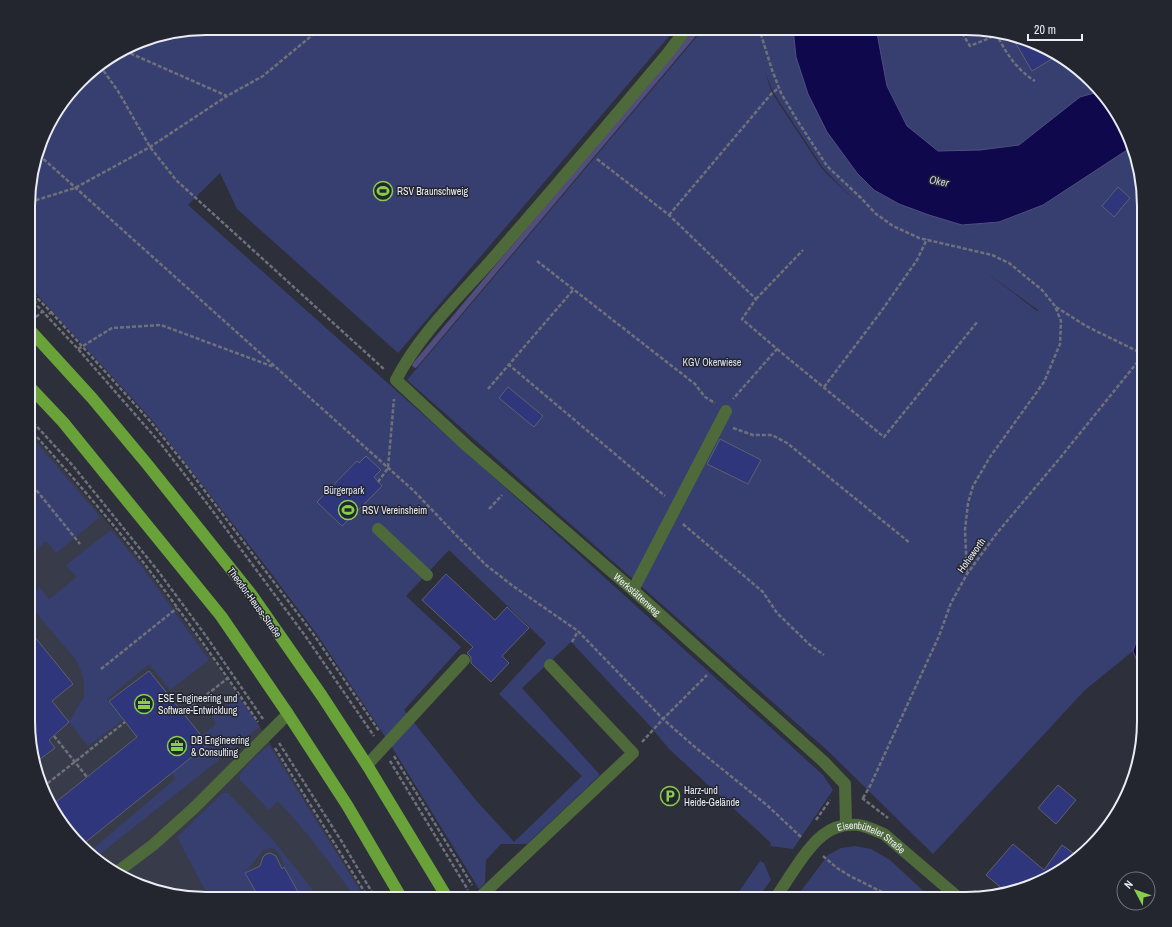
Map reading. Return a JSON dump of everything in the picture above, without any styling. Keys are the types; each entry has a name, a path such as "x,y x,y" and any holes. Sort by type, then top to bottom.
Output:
{"main road":[{"name":"Theodor-Heuss-Straße","path":"35,336 92,398 251,594 322,696 367,765 444,892"},
{"path":"35,392 63,422 221,616 288,714 347,805 398,892"}],"street":[{"path":"396,380 404,364 432,327 494,257 663,59 682,35"},
{"name":"Werkstättenweg","path":"396,380 467,446 633,590 824,762 845,784 846,825"},
{"path":"633,590 723,415"},
{"path":"378,529 428,575"},
{"path":"367,765 464,660"},
{"path":"485,892 633,753 550,665"},
{"path":"121,869 153,845 194,808 288,714"},
{"name":"Eisenbütteler Straße","path":"779,892 807,842 835,828 846,825 859,825 871,828 884,834 952,892"}],"path":[{"path":"35,200 75,188 150,147 227,96 263,76 313,35"},
{"path":"761,35 779,88 797,120 827,166 876,214 893,226 919,238 992,255 1009,263 1042,290 1055,306 1086,326 1137,351"},
{"path":"963,35 970,46 991,37"},
{"path":"999,38 1006,52 1024,74 1035,81"},
{"path":"130,54 227,96"},
{"path":"103,70 118,91 150,147 176,180 396,380"},
{"path":"669,215 772,93 779,88"},
{"path":"42,158 427,503 486,565 513,586 578,631 663,719 696,748 768,806 807,842 843,872 882,892"},
{"path":"595,158 669,215 756,299"},
{"path":"824,387 880,313 917,260 927,239"},
{"path":"803,250 756,299 742,319 884,437 978,321"},
{"path":"537,261 574,288 695,384 705,397 723,415 731,428 753,435 772,435 787,444 910,543"},
{"path":"488,389 574,288"},
{"path":"35,296 150,421 251,550 314,635 387,743 475,892"},
{"path":"35,302 38,299"},
{"path":"966,574 965,530 968,503 973,486 990,456 1044,382 1060,344 1061,322 1055,306"},
{"path":"47,316 51,312"},
{"path":"78,349 112,328 161,325 276,368"},
{"path":"723,415 735,395 777,349"},
{"name":"Hoheworth","path":"863,798 870,786 939,636 951,603 966,574 997,533 1137,363"},
{"path":"508,364 674,510 709,545 763,592 777,613 810,645 824,655"},
{"path":"378,482 388,468 393,409"},
{"path":"35,425 74,467 158,571 242,688 365,892"},
{"path":"35,435 109,521 177,608 269,733 342,842 372,892"},
{"path":"35,488 80,544"},
{"path":"101,669 177,608"},
{"path":"572,642 578,631"},
{"path":"633,753 663,719 717,665"},
{"path":"183,713 228,678"},
{"path":"47,784 125,722"},
{"path":"54,736 87,777"},
{"path":"812,826 830,800 845,794"}],"shaded area":[{"path":"35,437 141,562 206,650 260,727 363,892 195,892 173,889 141,879 111,863 85,842 70,825 58,806 44,776 38,754 35,732"}],"green space":[{"name":"Bürgerpark","path":"195,35 670,35 398,353 237,209 220,173 188,205 520,501 823,775 833,790 793,849 770,846 771,843 669,749 650,726 571,642 522,688 600,775 527,844 501,844 486,860 485,883 479,889 390,744 316,633 152,420 35,293 35,195 38,173 44,151 58,121 70,102 85,85 102,70 121,58 151,44 173,38","holes":["449,550 546,643 499,694 582,776 514,842 474,798 404,710 461,647 406,596"]},
{"name":"KGV Okerwiese","path":"698,35 794,35 796,57 929,215 962,225 999,222 1043,205 1127,150 1136,184 1137,639 1133,651 1085,690 933,854 828,751 407,380","holes":["764,69 773,92 823,168 855,201 822,169 772,93","983,270 1038,310 1037,311"]},
{"path":"877,35 977,35 999,38 1031,48 1070,70 1094,93 1080,97 1019,145 980,150 938,151 907,126 887,86"},
{"path":"35,441 100,517 56,553 46,541 35,551"},
{"path":"111,530 142,567 209,660 170,690 149,664 107,699 123,720 88,746 69,722 84,697 84,682 81,671 76,660 35,611 35,592 39,587 49,599 77,577 66,565"},
{"path":"239,697 260,727 236,744 220,759 99,855 93,849 175,779 172,772 201,736 216,724 212,717"},
{"path":"269,745 361,892 351,892 319,849 278,801 269,810 240,780 240,774 253,759"},
{"path":"223,793 228,793 274,841 314,892 298,892 284,867 281,856 273,848 263,850 245,873 256,892 206,892 177,837"},
{"path":"855,846 871,849 890,860 924,892 800,892 828,855 841,848"},
{"path":"760,861 764,863 771,880 762,892 739,892"}],"water":[{"name":"Oker","path":"794,35 877,35 887,86 907,126 938,151 980,150 1019,145 1080,97 1094,93 1102,102 1114,121 1127,150 1043,205 999,222 962,225 899,204 874,190 857,173 827,132 808,94 796,57"},
{"path":"1137,639 1137,661 1133,651"}],"building":[{"path":"1015,42 1031,48 1052,59 1032,71"},
{"path":"1118,187 1130,198 1114,217 1102,206"},
{"path":"508,387 543,416 534,427 499,398"},
{"path":"720,439 761,460 748,484 707,464"},
{"path":"366,456 381,470 374,477 382,486 342,526 317,502 357,461 359,463"},
{"path":"446,574 495,620 507,607 529,628 502,656 509,663 491,682 471,663 471,657 467,653 473,647 422,600"},
{"path":"35,637 73,684 52,701 69,722 49,740 55,748 39,759 35,732"},
{"path":"149,671 208,744 85,842 70,825 56,802 137,737 109,701"},
{"path":"1058,785 1076,800 1056,824 1038,808"},
{"path":"1013,844 1044,870 1062,845 1074,854 1051,869 1031,879 1002,888 986,875"},
{"path":"270,853 276,856 282,869 284,867 298,892 256,892 245,873 260,866 263,857"}],"waterway":[{"path":"415,365 693,35"}],"place":[{"name":"RSV Braunschweig","path":"383,191"},
{"name":"RSV Vereinsheim","path":"348,510"},
{"name":"ESE Engineering und Software-Entwicklung","path":"144,704"},
{"name":"DB Engineering & Consulting","path":"177,746"},
{"name":"Harz-und Heide-Gelände","path":"670,796"}]}
